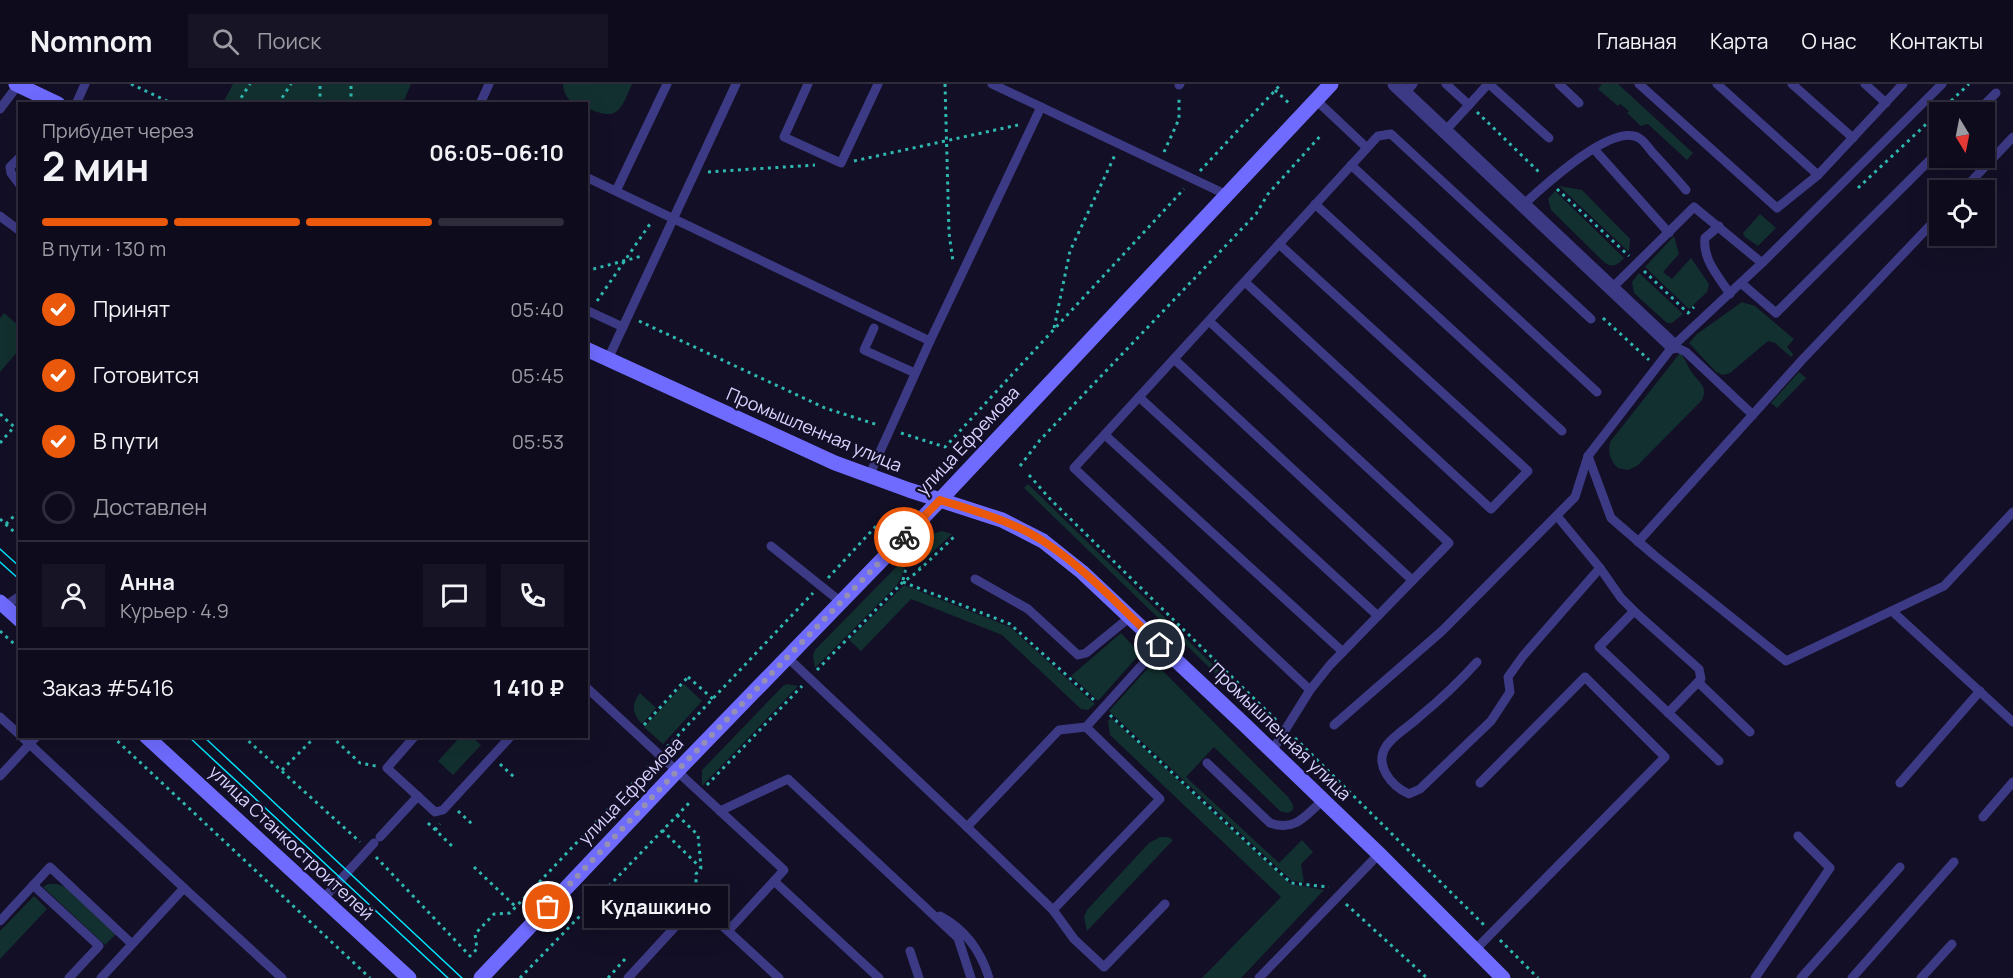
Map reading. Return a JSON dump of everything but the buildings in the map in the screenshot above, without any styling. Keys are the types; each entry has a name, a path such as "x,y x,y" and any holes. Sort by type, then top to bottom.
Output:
{"street":[{"path":"17,84 54,102"},
{"name":"улица Ефремова","path":"481,978 677,771 940,500 1331,84"},
{"path":"1404,87 1445,131 1673,346"},
{"name":"Промышленная улица","path":"588,350 802,449 869,476 1002,520 1043,541 1082,572 1272,751 1503,978"},
{"path":"2,604 18,618"},
{"name":"улица Станкостроителей","path":"148,738 409,978"}],"lane":[{"path":"0,109 17,84"},
{"path":"77,102 85,84"},
{"path":"481,102 489,84"},
{"path":"616,191 666,84"},
{"path":"608,359 736,84"},
{"path":"808,84 783,137 841,164 878,84"},
{"path":"992,84 1227,195"},
{"path":"1446,84 1469,105"},
{"path":"1445,131 1488,84 1549,138"},
{"path":"1559,84 1579,104"},
{"path":"1639,84 1777,208 1818,175 1904,84"},
{"path":"1717,84 1818,175"},
{"path":"1792,84 1853,138"},
{"path":"1865,84 1886,103"},
{"path":"1334,725 1442,631 1575,497 1588,456 1673,346 1762,263 1940,85"},
{"path":"1987,102 1996,93"},
{"path":"1316,100 1367,148"},
{"path":"869,476 915,373 1041,107"},
{"path":"1310,690 1074,468 1378,136 1391,134 1591,319"},
{"path":"1524,205 1549,181 1594,149 1613,138 1628,135 1640,138 1686,190"},
{"path":"1972,180 2013,137"},
{"path":"1594,149 1669,232"},
{"path":"18,158 10,167 10,173 18,183"},
{"path":"1741,282 1776,313 1929,161"},
{"path":"1351,165 1597,392"},
{"path":"588,178 930,341"},
{"path":"1315,204 1562,431"},
{"path":"1611,288 1694,207 1762,263"},
{"path":"0,216 18,230"},
{"path":"1719,226 1705,238 1703,248 1707,259 1730,294"},
{"path":"1638,542 1929,227"},
{"path":"1245,282 1491,510 1528,471 1279,244"},
{"path":"588,311 623,327"},
{"path":"1209,321 1449,543 1343,652 1310,690 1272,751"},
{"path":"874,328 864,350 915,373"},
{"path":"1673,346 1686,352 1753,415"},
{"path":"1174,359 1412,580"},
{"path":"1139,397 1378,616"},
{"path":"1105,435 1343,652"},
{"path":"1588,456 1611,519 1786,661 1944,586 2013,512"},
{"path":"1557,516 1600,568 1621,598 1699,669 1701,679 1668,713"},
{"path":"771,546 841,602"},
{"path":"1477,662 1451,690 1387,746 1382,759 1383,768 1391,782 1400,790 1409,794 1420,789 1491,722 1510,692 1508,677 1523,656 1600,568"},
{"path":"975,579 1028,609 1078,654 1086,653 1130,617"},
{"path":"2,604 18,597"},
{"path":"1634,611 1599,647 1719,761"},
{"path":"1892,611 2013,722"},
{"path":"967,827 1059,730 1086,727 1160,645"},
{"path":"787,657 1053,910 1074,939 1104,967 1165,904"},
{"path":"1475,950 1665,757 1585,677 1480,783"},
{"path":"1698,682 1750,732"},
{"path":"588,689 784,870 728,931"},
{"path":"1900,783 1980,691"},
{"path":"0,717 18,734"},
{"path":"1053,910 1160,799 1086,727"},
{"path":"22,738 282,978"},
{"path":"0,776 35,738"},
{"path":"413,738 387,768 435,812 443,810 509,738"},
{"path":"1208,763 1270,823 1281,827 1292,826 1323,800"},
{"path":"720,811 788,779 958,938 971,978"},
{"path":"1983,817 2013,782"},
{"path":"323,898 418,796"},
{"path":"1755,978 1830,868 1798,836"},
{"path":"1259,978 1379,854"},
{"path":"1852,978 1954,862"},
{"path":"0,921 50,867 132,944"},
{"path":"1801,978 1900,867"},
{"path":"774,881 879,978"},
{"path":"33,885 99,946 69,978"},
{"path":"101,978 184,888"},
{"path":"628,978 697,903 779,978"},
{"path":"929,911 950,921 978,949 989,978"},
{"path":"1921,978 1952,944"},
{"path":"910,951 919,978"}],"path":[{"path":"131,84 169,102"},
{"path":"238,102 250,84"},
{"path":"279,102 291,84"},
{"path":"320,84 320,102"},
{"path":"351,84 351,102"},
{"path":"945,84 949,233 957,284"},
{"path":"628,316 825,408 945,447 1281,84"},
{"path":"1851,194 1969,84"},
{"path":"1161,159 1179,119 1180,85"},
{"path":"1275,90 1292,106"},
{"path":"694,173 841,164 1034,122"},
{"path":"1020,466 1040,440 1256,214 1268,194 1322,134"},
{"path":"1053,330 1070,251 1120,145"},
{"path":"592,299 597,301 658,212"},
{"path":"588,270 658,251"},
{"path":"1591,319 1604,317 1657,367"},
{"path":"0,414 18,430"},
{"path":"0,443 14,427"},
{"path":"6,524 18,512"},
{"path":"0,519 18,535"},
{"path":"470,956 477,949 474,934 494,914 510,913 516,907 879,524"},
{"path":"520,978 903,582 956,535"},
{"path":"903,582 909,556 920,568"},
{"path":"903,582 1010,624 1291,882 1329,886 1427,978"},
{"path":"0,631 18,648"},
{"path":"636,733 687,677 713,699"},
{"path":"114,738 370,978"},
{"path":"282,770 314,738"},
{"path":"333,738 360,764 387,768"},
{"path":"497,762 514,777"},
{"path":"409,806 452,846"},
{"path":"455,808 472,824"},
{"path":"678,815 698,835 701,868 696,874 697,895"},
{"path":"662,830 701,868"},
{"path":"474,867 516,907"},
{"path":"608,978 625,959"}],"green space":[{"path":"233,84 411,84 403,102 224,102"},
{"path":"563,84 632,84 621,107 612,114 588,108 588,102 575,102 565,93"},
{"path":"1602,84 1618,84 1693,153 1687,160 1648,124 1641,126 1627,113 1629,111 1620,104 1618,106 1598,89"},
{"path":"1559,186 1582,190 1630,239 1629,252"},
{"path":"1555,191 1624,258 1615,265 1605,263 1551,210 1548,199"},
{"path":"1760,214 1776,228 1758,246 1743,233"},
{"path":"1674,236 1679,254 1663,272 1672,279 1691,258 1709,284 1707,292 1689,309 1645,267"},
{"path":"1639,273 1683,314 1672,323 1667,323 1634,293 1632,282"},
{"path":"1742,302 1755,306 1794,339 1787,347 1793,354 1791,357 1775,343 1768,341 1730,373 1723,375 1716,372 1689,343 1697,334"},
{"path":"4,313 18,325 18,351 0,372 0,318"},
{"path":"1680,353 1703,387 1702,400 1637,466 1628,470 1618,468 1610,456 1610,442"},
{"path":"1799,372 1806,378 1777,408 1771,403"},
{"path":"1028,484 1279,729 1276,732 1024,488"},
{"path":"942,531 952,534 921,563 911,553 928,535"},
{"path":"906,557 897,585 815,668 813,656 815,650"},
{"path":"904,585 1010,627 1095,704 1088,710 1081,709 1002,635 911,599 861,651 849,640"},
{"path":"1121,633 1136,649 1137,657 1098,701 1071,676"},
{"path":"1153,665 1162,670 1288,797 1293,810 1288,813 1280,811 1214,747 1186,777 1279,863 1302,840 1313,852 1301,864 1304,882 1292,881 1109,711"},
{"path":"684,684 702,701 663,744 644,727"},
{"path":"787,684 798,686 702,786 702,770"},
{"path":"640,693 656,708 642,724 634,709 635,701"},
{"path":"1111,718 1291,884 1324,890 1241,978 1202,978 1281,897 1110,735 1108,721"},
{"path":"459,738 473,738 481,745 453,775 438,761"},
{"path":"1160,837 1173,840 1087,931 1084,917 1087,910 1149,843"},
{"path":"48,884 57,884 67,888 116,934 105,945 43,887"},
{"path":"34,896 47,909 0,959 0,931"}],"tram line":[{"path":"0,549 18,565"},
{"path":"0,562 18,578"},
{"path":"190,738 448,978"},
{"path":"205,738 462,978"}],"way so far":[{"path":"548,907 904,537"}],"place":[{"name":"Кудашкино","path":"548,907"}],"route":[{"path":"904,537 940,500 1002,520 1043,541 1082,572 1160,645"}]}
